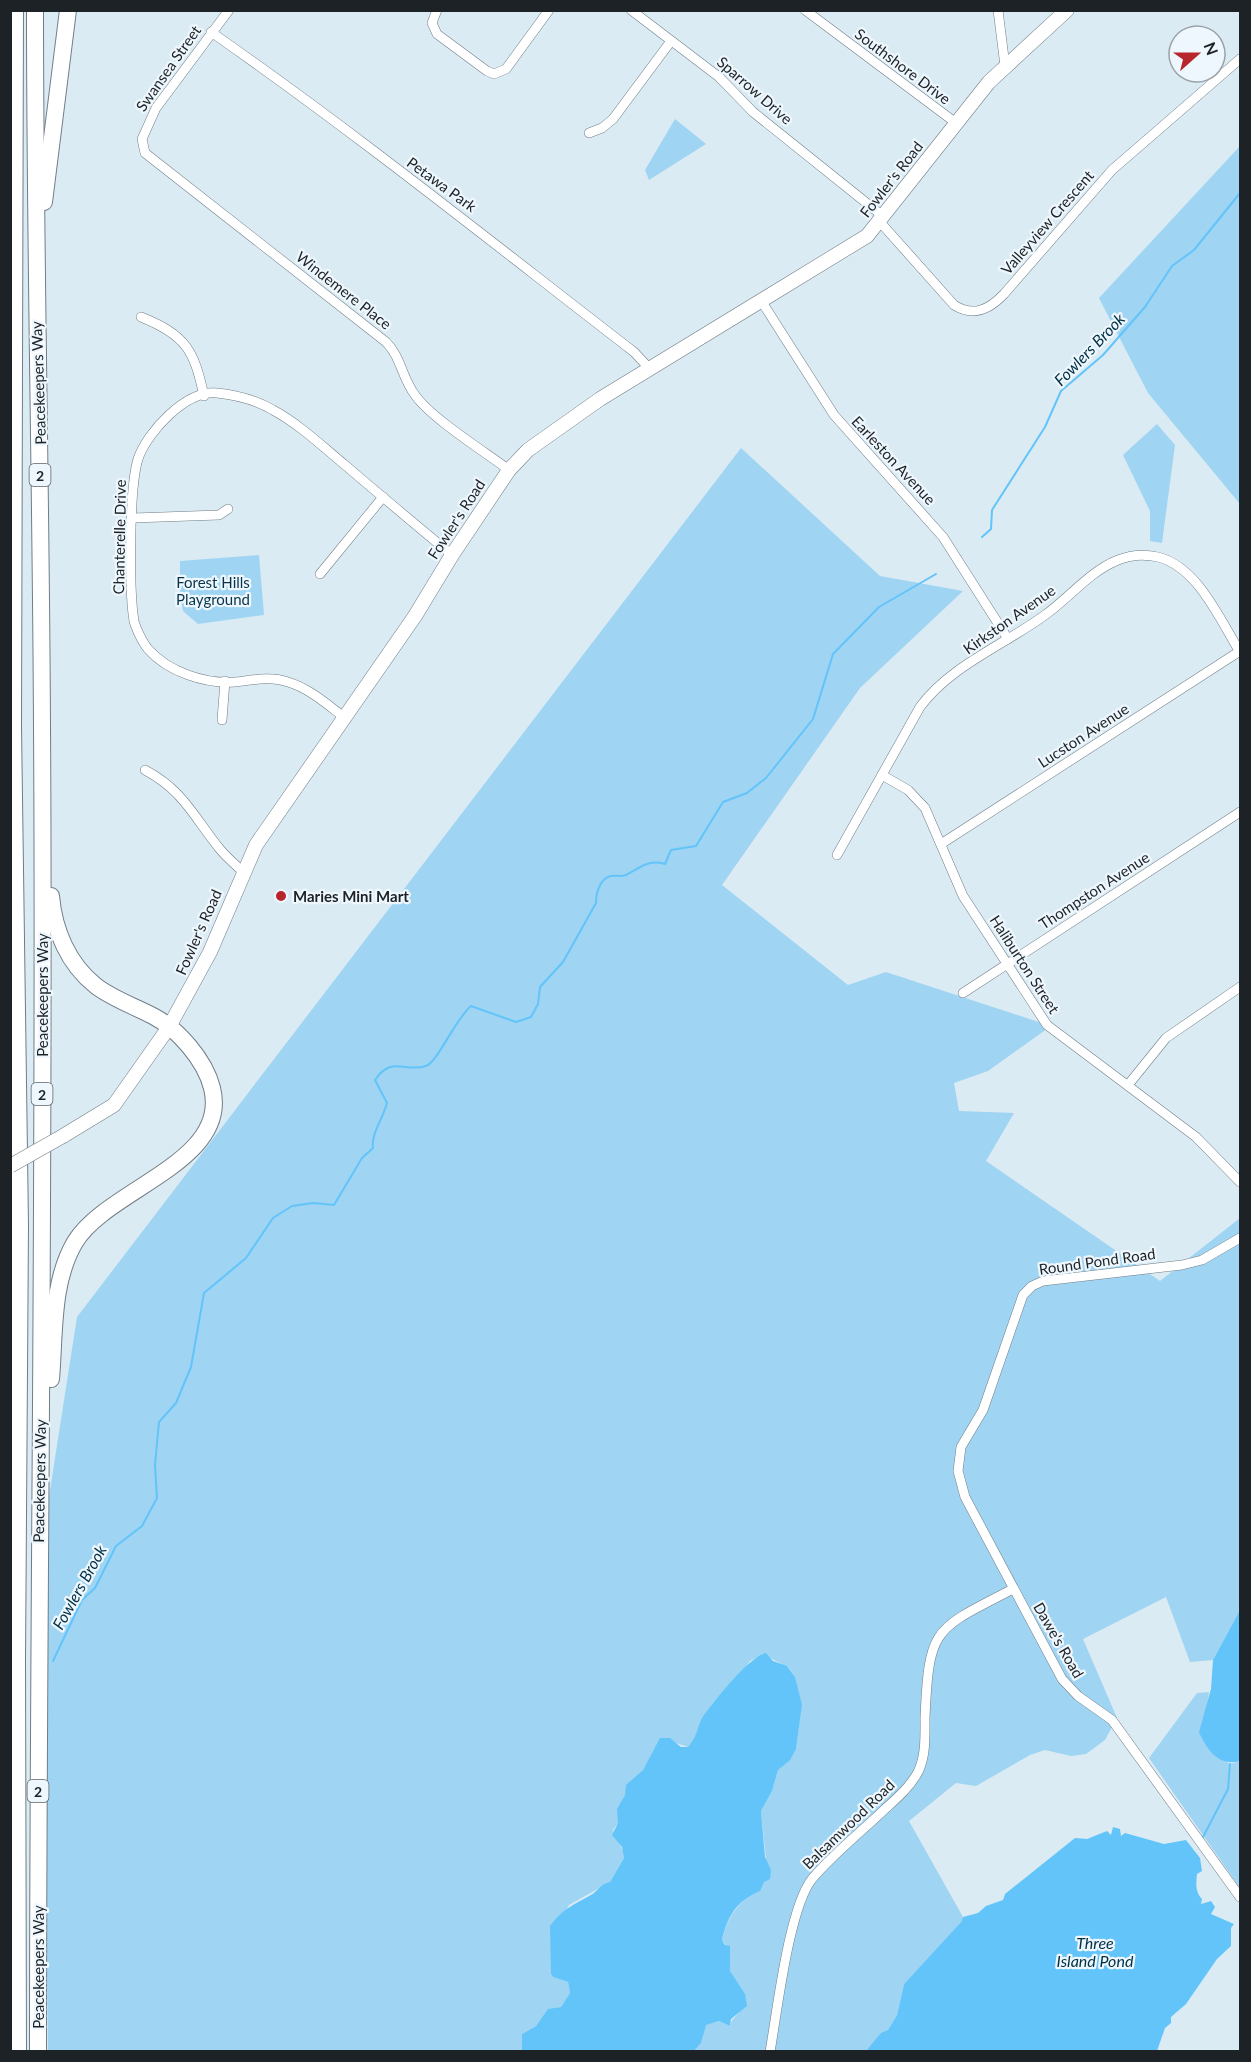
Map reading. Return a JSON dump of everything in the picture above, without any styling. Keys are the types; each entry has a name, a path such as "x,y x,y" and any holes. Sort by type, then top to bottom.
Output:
{"highway":[{"name":"Peacekeepers Way","path":"15,10 13,726 20,1226 17,1660 18,2052"},
{"name":"Peacekeepers Way","path":"35,10 36,302 42,724 38,2052"},
{"path":"36,302 45,193 68,10"},
{"path":"10,700 13,726"},
{"path":"40,1464 49,1410 56,1305 66,1260 76,1241 98,1214 160,1175 192,1150 204,1135 211,1119 212,1088 206,1072 195,1056 169,1027 155,1017 96,986 72,960 63,943 52,904 42,724"},
{"path":"10,1715 17,1660"}],"street":[{"name":"Swansea Street","path":"143,147 144,132 156,108 229,10"},
{"path":"436,10 432,23 437,34 494,74 508,66 549,10"},
{"name":"Sparrow Drive","path":"631,10 719,77 753,112 882,219"},
{"name":"Southshore Drive","path":"805,10 956,123"},
{"path":"998,10 1005,66"},
{"name":"Fowler's Road","path":"10,1166 114,1105 169,1027 210,952 256,845 415,616 452,555 509,470 528,450 564,423 760,299 862,240 882,219 956,123 1005,66 1067,10"},
{"name":"Petawa Park","path":"211,32 305,98 475,227 634,352 649,368"},
{"path":"589,133 603,128 613,119 671,41"},
{"name":"Valleyview Crescent","path":"882,219 949,301 965,310 977,312 987,309 1004,294 1112,170 1240,59"},
{"name":"Windemere Place","path":"143,147 148,157 386,342 399,360 410,387 421,403 509,470"},
{"name":"Earleston Avenue","path":"760,299 834,415 930,521 1008,639"},
{"path":"141,318 159,324 191,350 204,396"},
{"name":"Chanterelle Drive","path":"345,718 316,697 289,682 262,678 225,681 204,679 173,669 148,649 135,623 132,585 133,518 138,459 156,425 182,404 213,393 243,397 273,410 316,441 452,555"},
{"path":"320,574 383,497"},
{"path":"133,518 219,515 228,509"},
{"name":"Kirkston Avenue","path":"837,855 920,707 936,688 1044,616 1105,566 1118,560 1146,555 1172,562 1183,569 1202,592 1240,652"},
{"name":"Lucston Avenue","path":"941,844 1240,652"},
{"path":"222,720 225,681"},
{"path":"145,770 166,780 195,814 220,849 243,872"},
{"name":"Haliburton Street","path":"882,775 921,801 963,896 1047,1025 1214,1153 1240,1182"},
{"name":"Thompston Avenue","path":"963,993 1240,812"},
{"path":"1128,1085 1166,1038 1240,987"},
{"name":"Round Pond Road","path":"958,1458 961,1447 987,1400 1023,1295 1032,1286 1058,1279 1182,1265 1202,1260 1240,1238"},
{"name":"Dawe's Road","path":"958,1458 959,1477 965,1497 1069,1689 1112,1720 1240,1897"},
{"name":"Balsamwood Road","path":"770,2052 793,1928 804,1893 819,1871 906,1790 918,1771 924,1748 927,1672 936,1639 959,1618 1013,1589"}],"green space":[{"path":"675,119 706,144 649,180 645,170"},
{"path":"1240,146 1240,504 1148,393 1099,298"},
{"path":"1157,424 1175,445 1162,543 1150,541 1150,511 1123,455"},
{"path":"741,448 880,576 963,591 860,688 722,885 848,985 886,972 1051,1026 988,1071 954,1083 959,1111 1014,1113 986,1161 1160,1281 1240,1218 1240,1610 1213,1660 1190,1662 1166,1597 1083,1639 1117,1718 1105,1740 1086,1754 1071,1756 1045,1750 1030,1755 976,1786 956,1783 909,1821 963,1917 961,1922 904,1984 897,2015 888,2030 866,2051 694,2051 701,2043 705,2025 719,2021 730,2026 746,2002 730,1971 729,1949 722,1940 732,1914 764,1882 766,1859 761,1811 772,1791 778,1770 796,1749 801,1711 795,1677 789,1668 763,1654 750,1661 737,1679 713,1703 700,1722 697,1738 688,1747 673,1742 654,1749 650,1759 627,1791 619,1810 618,1823 613,1830 624,1858 610,1882 569,1905 551,1939 551,1974 553,1977 568,1982 570,1993 561,2007 548,2010 536,2026 522,2034 522,2051 48,2052 43,1678 48,1503 77,1317"},
{"name":"Forest Hills Playground","path":"259,555 264,615 198,624 183,611 180,592 180,561"},
{"path":"1209,1692 1204,1725 1207,1741 1219,1756 1230,1764 1240,1761 1240,1888 1149,1758 1197,1693"}],"water":[{"path":"1240,1610 1240,1761 1226,1762 1210,1751 1199,1732 1211,1689 1213,1660"},
{"path":"766,1653 773,1661 787,1666 795,1677 802,1705 796,1749 790,1760 778,1770 772,1791 761,1811 765,1857 771,1870 770,1879 764,1882 760,1891 745,1899 734,1910 722,1940 725,1945 730,1946 730,1971 745,1994 747,2006 731,2019 730,2026 719,2021 706,2025 701,2043 694,2051 522,2051 522,2034 536,2026 548,2009 561,2007 570,1993 568,1982 553,1977 551,1974 550,1926 564,1911 610,1882 624,1858 622,1847 612,1835 618,1823 617,1809 625,1795 626,1785 643,1770 660,1738 670,1738 681,1747 688,1747 704,1715 725,1689 751,1662"},
{"name":"Three Island Pond","path":"1113,1827 1120,1829 1121,1836 1125,1833 1164,1844 1186,1840 1200,1858 1202,1871 1197,1874 1196,1884 1202,1899 1201,1904 1211,1901 1215,1907 1211,1914 1234,1924 1231,1928 1231,1946 1217,1959 1186,2004 1171,2017 1171,2023 1165,2028 1157,2051 866,2051 881,2033 888,2030 897,2015 904,1984 961,1922 963,1917 978,1913 986,1906 1003,1900 1005,1894 1075,1838 1087,1839 1107,1831 1111,1835"}],"waterway":[{"name":"Fowlers Brook","path":"982,537 991,529 992,510 1045,427 1061,391 1103,355 1145,307 1172,266 1194,250 1240,193"},
{"name":"Fowlers Brook","path":"53,1661 82,1600 95,1588 116,1546 142,1526 157,1498 155,1465 159,1422 176,1403 191,1367 204,1293 246,1258 273,1218 292,1206 313,1203 334,1205 362,1158 373,1148 374,1137 387,1103 375,1080 387,1068 393,1066 418,1068 430,1063 471,1006 516,1022 531,1017 538,1004 540,987 563,962 596,903 601,883 607,877 626,875 649,863 665,864 671,850 696,846 723,802 747,793 766,778 813,719 833,654 879,607 936,574"},
{"path":"1203,1837 1228,1789 1230,1764"}],"place":[{"name":"Maries Mini Mart","path":"281,896"}]}
